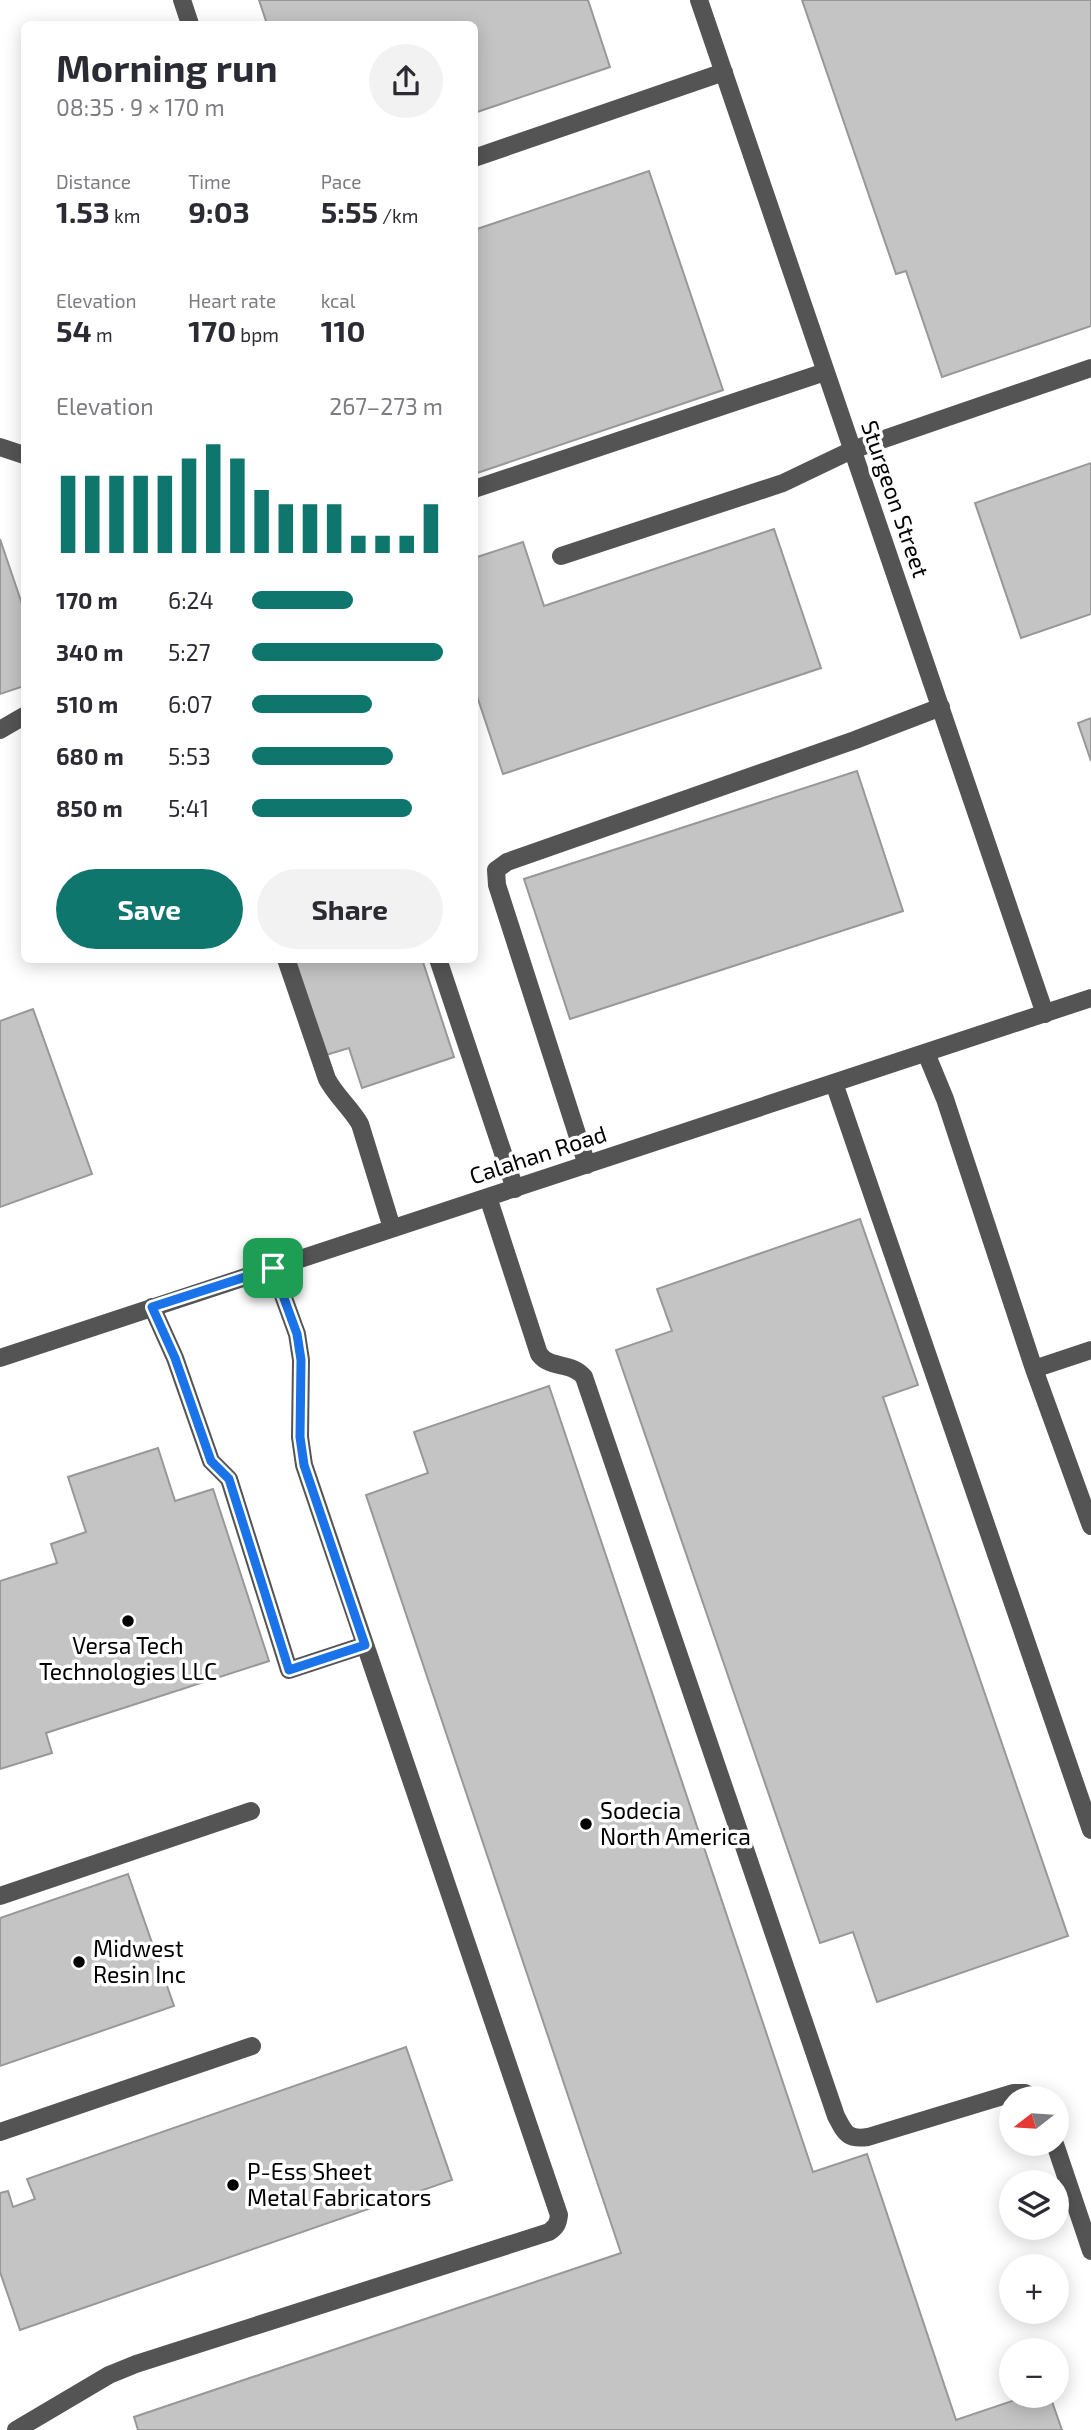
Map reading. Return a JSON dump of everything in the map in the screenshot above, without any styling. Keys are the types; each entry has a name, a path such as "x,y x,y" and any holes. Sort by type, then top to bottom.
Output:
{"street":[{"path":"182,0 189,21"},
{"name":"Sturgeon Street","path":"699,0 1045,1014"},
{"path":"478,157 724,72"},
{"path":"561,556 783,484 852,450 1091,368"},
{"path":"478,488 825,372"},
{"path":"0,447 21,454"},
{"path":"587,1164 497,885 496,870 507,862 855,740 941,707"},
{"path":"0,730 21,718"},
{"path":"287,963 327,1079 335,1094 353,1111 360,1124 393,1228"},
{"path":"439,963 514,1189"},
{"name":"Calahan Road","path":"0,1358 1091,998"},
{"path":"926,1053 944,1099 1034,1369 1091,1526"},
{"path":"834,1083 1091,1830"},
{"path":"488,1197 539,1354 551,1364 572,1366 583,1377 836,2116 845,2133 856,2138 868,2137 999,2097"},
{"path":"16,2430 109,2375 136,2364 549,2232 558,2222 559,2216 304,1465 300,1437 301,1360 297,1334 273,1268"},
{"path":"152,1307 175,1358 211,1461 229,1479 289,1670 365,1645"},
{"path":"1034,1369 1091,1350"},
{"path":"0,1896 251,1811"},
{"path":"0,2132 252,2046"},
{"path":"1059,2156 1091,2251"}],"building":[{"path":"259,0 588,0 610,67 478,112 478,21 266,21"},
{"path":"802,0 1091,0 1091,326 942,377 906,271 896,274"},
{"path":"649,171 723,390 478,473 478,229"},
{"path":"1091,463 1091,614 1021,638 975,503"},
{"path":"774,529 821,668 503,774 478,699 478,557 523,542 544,606"},
{"path":"0,539 21,601 21,687 0,694"},
{"path":"1091,718 1091,761 1078,723"},
{"path":"857,771 903,911 570,1019 524,879"},
{"path":"296,963 423,963 454,1057 362,1088 349,1048 326,1055"},
{"path":"33,1009 92,1174 0,1207 0,1021"},
{"path":"860,1219 918,1385 883,1397 1068,1936 877,2002 853,1932 820,1943 616,1350 672,1331 657,1289"},
{"name":"Sodecia North America","path":"549,1386 813,2172 867,2154 956,2420 999,2405 999,2408 1054,2408 1062,2430 138,2430 134,2417 621,2253 366,1495 428,1473 414,1432"},
{"name":"Versa Tech Technologies LLC","path":"158,1448 175,1501 213,1489 269,1661 46,1733 52,1753 0,1769 0,1581 57,1563 51,1544 86,1532 68,1477"},
{"name":"Midwest Resin Inc","path":"128,1874 174,2006 0,2066 0,1918"},
{"name":"P-Ess Sheet Metal Fabricators","path":"406,2047 452,2180 20,2330 0,2272 0,2193 8,2191 13,2207 35,2199 27,2179"}],"place":[{"name":"Versa Tech Technologies LLC","path":"128,1621"},
{"name":"Sodecia North America","path":"586,1824"},
{"name":"Midwest Resin Inc","path":"79,1962"},
{"name":"P-Ess Sheet Metal Fabricators","path":"233,2185"}],"route":[{"path":"273,1268 297,1334 301,1360 300,1437 304,1465 365,1645 289,1670 229,1479 211,1461 204,1447 175,1358 152,1307 273,1268"}]}
